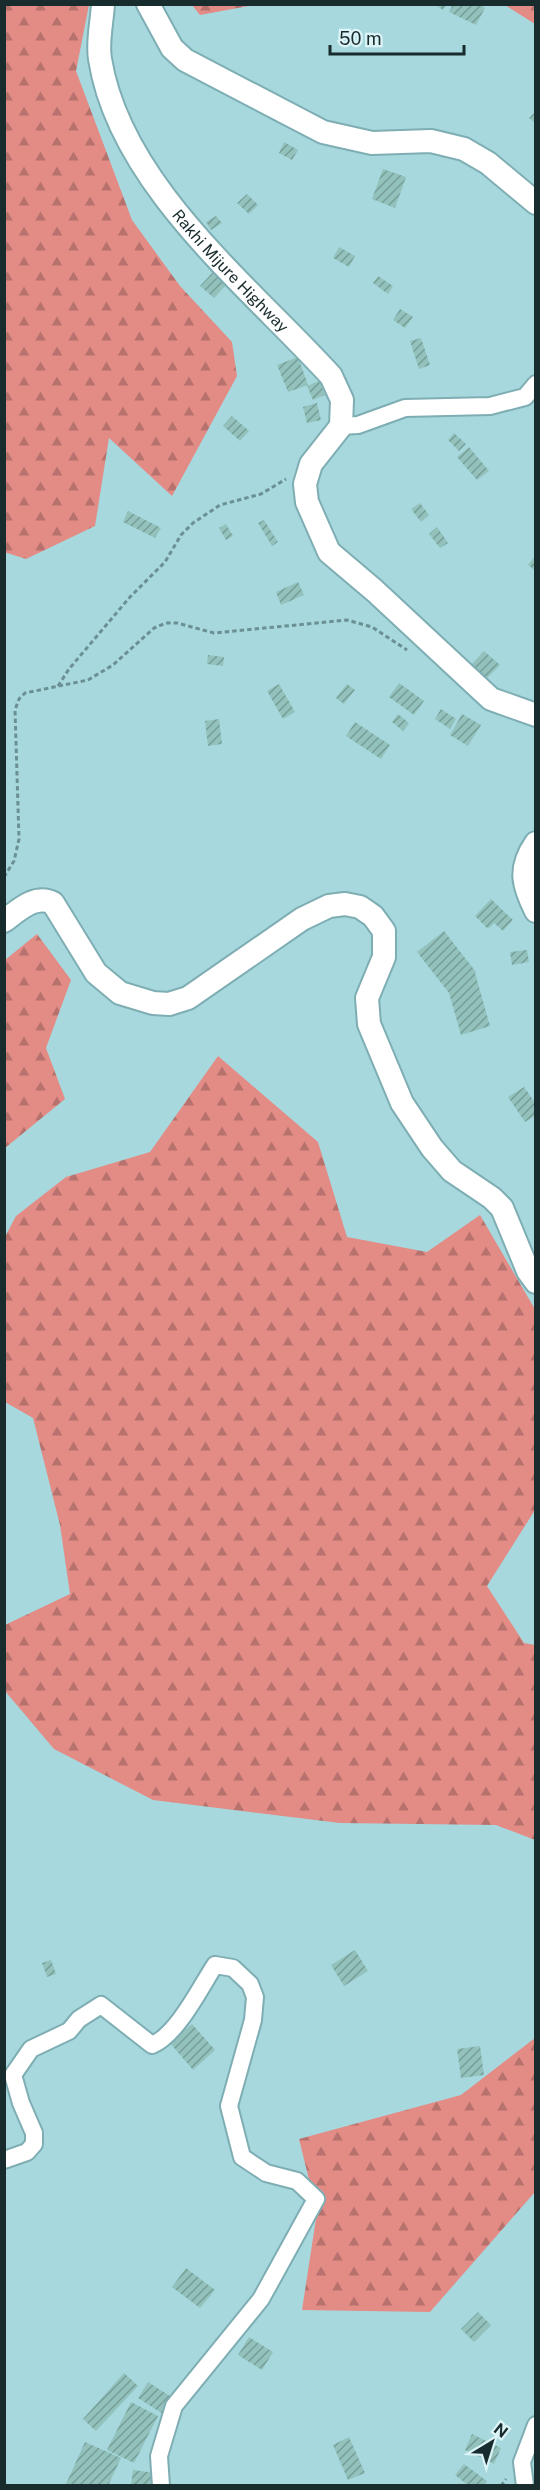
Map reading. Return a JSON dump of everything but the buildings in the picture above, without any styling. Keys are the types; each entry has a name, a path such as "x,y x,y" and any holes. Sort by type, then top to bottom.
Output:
{"main road":[{"name":"Rakhi Mijure Highway","path":"104,4 100,57 113,106 135,154 190,229 331,376 342,400 341,426"},
{"path":"148,4 172,48 185,60 323,132 372,142 431,141 464,149 488,163 536,203"},
{"path":"341,426 311,464 305,484 307,502 329,552 375,591 491,699 536,715"},
{"path":"536,843 527,856 524,887 536,911"},
{"path":"4,921 37,900 45,899 53,903 96,972 120,993 153,1003 169,1004 188,998 302,919 329,906 345,904 360,907 373,916 384,931 384,957 367,998 369,1024 402,1103 432,1148 452,1171 492,1198 502,1208 528,1271 536,1282"}],"street":[{"path":"341,426 358,425 405,408 490,406 525,397 536,384"},
{"path":"4,2160 27,2152 34,2144 34,2133 21,2103 13,2075 31,2049 69,2031 79,2019 101,2005 152,2045 163,2041 215,1965 233,1968 250,1984 255,1997 253,2020 229,2106 242,2157 266,2173 297,2181 316,2199 261,2299 174,2406 159,2456 161,2486"},
{"path":"525,2486 522,2462 536,2425"}],"path":[{"path":"58,687 69,669 130,597 165,562 181,535 193,523 220,505 261,494 311,464"},
{"path":"4,877 14,861 19,839 15,710 19,699 25,693 88,680 113,664 154,628 166,623 177,623 214,633 347,620 372,627 410,652"}],"green space":[{"path":"5,4 89,5 76,71 132,220 180,286 232,342 237,376 172,496 109,438 95,526 26,559 4,552"},
{"path":"192,5 254,5 200,15"},
{"path":"505,5 535,5 535,24"},
{"path":"37,934 71,980 46,1048 65,1099 5,1148 5,960"},
{"path":"218,1056 318,1142 347,1237 427,1252 480,1215 536,1311 535,1510 487,1586 524,1643 535,1645 535,1840 496,1825 340,1823 153,1800 54,1749 5,1691 5,1625 70,1594 60,1525 33,1418 5,1402 5,1237 16,1216 66,1177 150,1152"},
{"path":"535,2038 535,2192 430,2312 302,2310 317,2212 299,2139 461,2095"}]}
